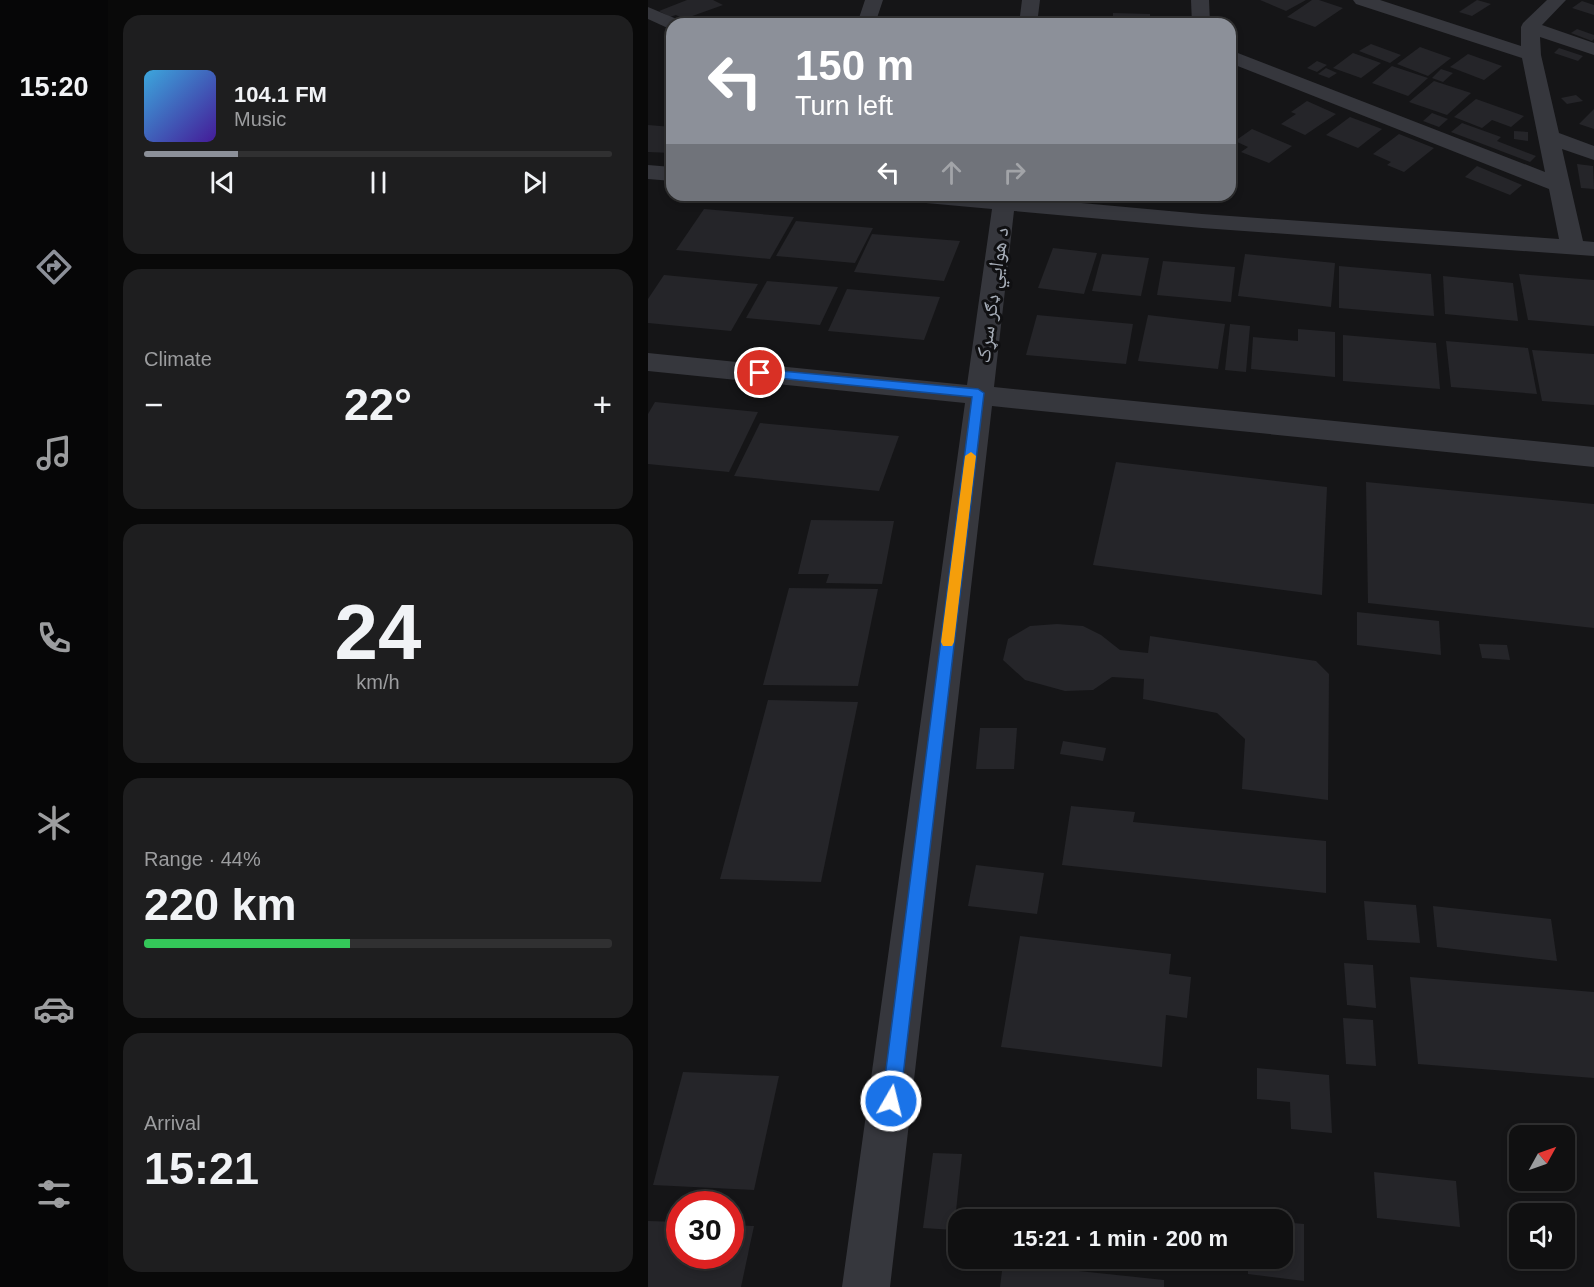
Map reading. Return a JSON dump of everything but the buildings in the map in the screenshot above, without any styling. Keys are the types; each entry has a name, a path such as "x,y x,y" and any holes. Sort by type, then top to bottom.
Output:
{"street":[{"path":"868,18 874,0"},
{"path":"1029,18 1031,0"},
{"path":"1200,0 1201,18"},
{"path":"1362,0 1531,55"},
{"path":"1020,201 1202,212 1584,248 1561,186 1531,55 1530,27 1557,0"},
{"path":"648,12 666,21"},
{"path":"1530,27 1594,49"},
{"path":"1236,59 1561,186"},
{"path":"1550,137 1594,154"},
{"path":"648,172 666,174"},
{"name":"د هوايي ډګر سړک","path":"866,1287 1004,201"},
{"path":"648,362 978,393 1594,457"}],"slow traffic":[{"path":"948,642 971,456"}],"route":[{"path":"760,373 978,393 891,1101"}]}
